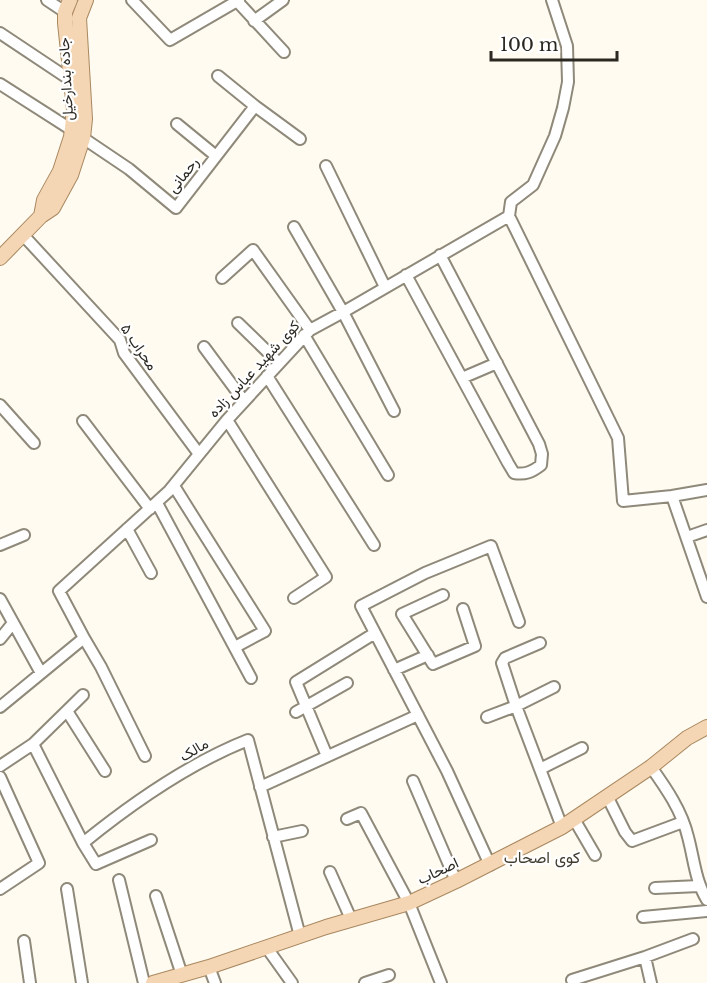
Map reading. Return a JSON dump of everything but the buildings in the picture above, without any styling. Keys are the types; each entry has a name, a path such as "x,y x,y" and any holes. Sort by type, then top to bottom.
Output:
{"main road":[{"name":"جاده بندارخیل","path":"0,258 41,216 53,208 71,176 78,134 86,110 79,18 86,0"},
{"name":"جاده بندارخیل","path":"67,6 69,80 78,134"},
{"name":"اصحاب","path":"153,983 409,903 490,865 568,823 651,767 687,738 707,727"}],"street":[{"path":"47,0 67,6"},
{"path":"254,21 282,0"},
{"path":"552,0 567,46 568,82 555,136 541,169 533,185 511,202 509,216 618,438 623,501 707,490"},
{"path":"137,1 170,40 237,1 284,52"},
{"path":"0,33 69,80"},
{"path":"218,76 300,139"},
{"path":"0,84 78,134"},
{"name":"رحمانی","path":"78,134 129,169 176,208 255,106"},
{"path":"177,124 216,156"},
{"path":"326,166 385,287"},
{"name":"کوی شهید عباس زاده","path":"84,638 59,591 174,486 226,420 307,332 509,216"},
{"path":"294,227 343,312 393,411"},
{"name":"محراب ۵","path":"23,236 120,340 124,353 199,454"},
{"path":"222,278 254,250 307,332 388,475"},
{"path":"405,275 508,463 514,473 524,475 541,465 542,454 539,444 440,255"},
{"path":"238,322 279,363"},
{"path":"204,347 244,401"},
{"path":"462,378 497,363"},
{"path":"267,376 374,545"},
{"path":"0,405 34,443"},
{"path":"226,420 326,577 294,598"},
{"path":"83,421 153,506 251,678"},
{"path":"174,486 265,631 235,647"},
{"path":"672,496 707,597"},
{"path":"128,529 152,573"},
{"path":"687,537 707,530"},
{"path":"0,545 24,535"},
{"path":"490,865 447,771 361,606 425,573 491,546 519,622"},
{"path":"443,595 402,614 433,664 475,646 463,609"},
{"path":"0,599 41,673"},
{"path":"0,639 13,623"},
{"path":"327,756 296,682 375,633"},
{"path":"0,707 84,638 145,756"},
{"path":"540,643 503,660 516,706 540,769 568,823 595,855"},
{"path":"394,670 428,655"},
{"path":"296,712 347,683"},
{"path":"487,717 516,706 554,687"},
{"path":"0,766 33,744 83,695"},
{"path":"67,711 105,771"},
{"path":"260,787 418,715"},
{"name":"مالک","path":"83,843 144,798 218,752 248,740 300,936"},
{"path":"33,744 96,864 151,840"},
{"path":"540,769 582,748"},
{"path":"651,767 668,791 683,822 699,886 707,900"},
{"path":"0,777 39,863 0,889"},
{"path":"412,781 456,881"},
{"path":"607,796 632,841 683,822"},
{"path":"346,819 361,813 409,903 441,983"},
{"path":"273,837 302,831"},
{"path":"330,872 351,920"},
{"path":"119,880 144,983"},
{"path":"655,888 699,886"},
{"path":"67,889 82,983"},
{"path":"156,896 182,975"},
{"path":"643,917 707,911"},
{"path":"572,980 693,939"},
{"path":"24,941 30,983"},
{"path":"267,948 292,983"},
{"path":"645,957 651,983"},
{"path":"210,967 215,983"},
{"path":"365,983 389,975"}],"district":[{"name":"کوی اصحاب","path":"542,857"}]}
